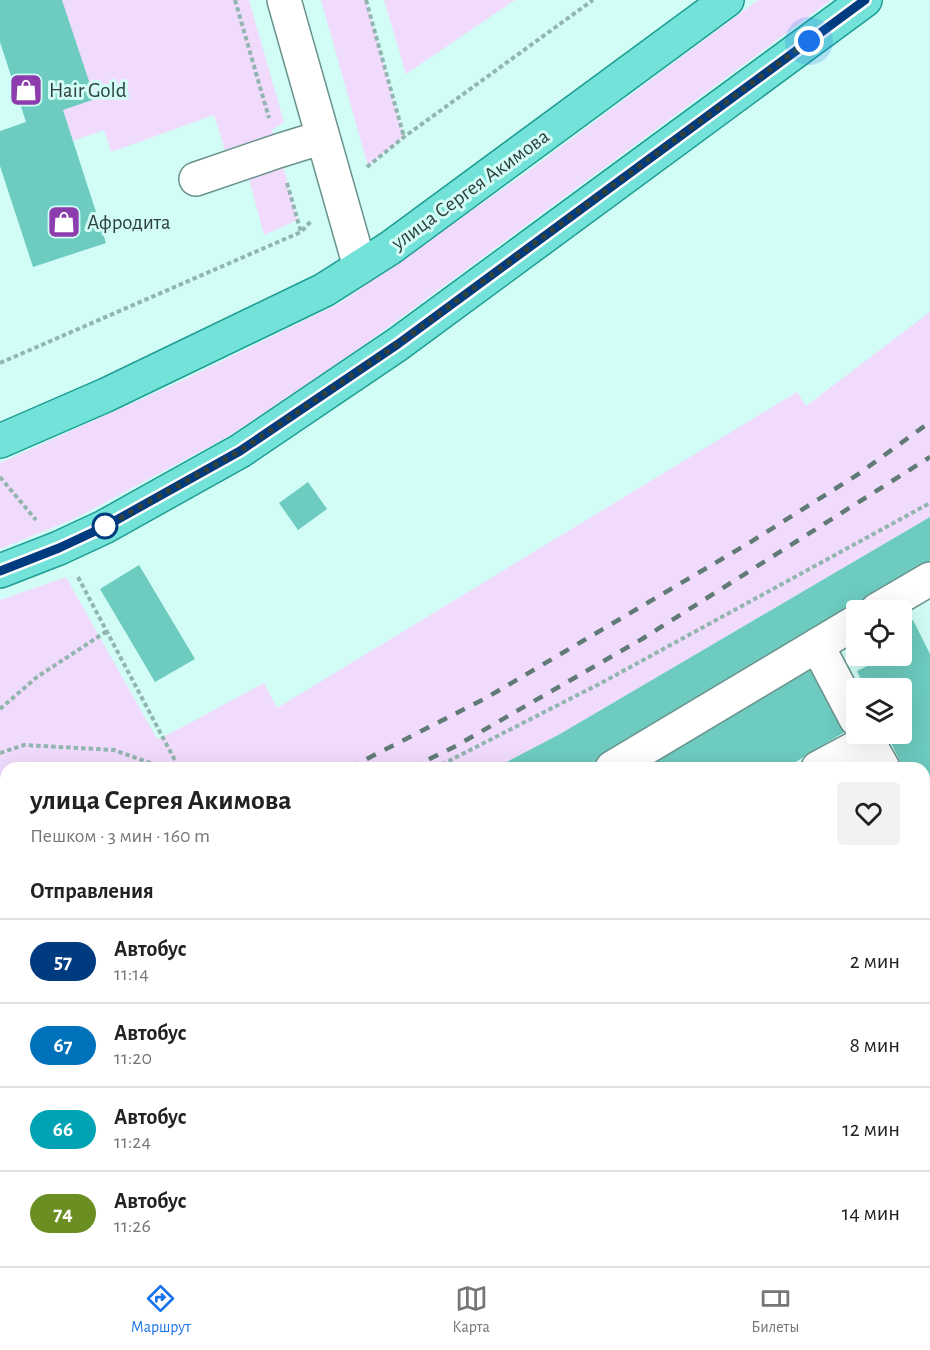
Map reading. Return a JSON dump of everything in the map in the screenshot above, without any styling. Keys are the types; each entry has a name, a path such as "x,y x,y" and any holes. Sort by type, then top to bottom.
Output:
{"main road":[{"name":"улица Сергея Акимова","path":"0,441 106,395 324,290 390,248 727,0"},
{"path":"0,571 59,548 130,513 240,451 398,344 865,0"}],"street":[{"path":"284,0 360,267"},
{"path":"196,179 323,137"},
{"path":"901,600 927,589"},
{"path":"622,762 846,628"},
{"path":"817,645 846,699"},
{"path":"829,762 861,744"}],"path":[{"path":"366,0 404,136"},
{"path":"0,477 59,548 78,575 177,762"},
{"path":"447,762 603,682 930,503"},
{"path":"0,709 37,676 107,631"},
{"path":"0,753 24,745 114,750 147,762"}],"shaded area":[{"path":"62,0 249,0 284,122 272,130 278,151 230,167 214,115 111,152 104,130 73,141 63,110 95,99"},
{"path":"321,0 366,0 404,137 368,166"},
{"path":"384,0 515,0 406,74"},
{"path":"758,0 831,0 361,347 229,436 76,518 0,549 0,463 177,383 340,303 523,175"},
{"path":"282,162 298,220 264,235 248,175"},
{"path":"930,312 930,517 560,734 506,762 0,762 0,600 66,577 157,739 264,683 277,708 797,392 806,406"}],"building":[{"path":"0,0 62,0 95,99 63,110 106,243 33,267 0,166 0,131 26,122 0,42"},
{"path":"308,482 327,509 298,530 279,503"},
{"path":"930,517 930,561 865,600 846,600 846,611 594,762 506,762 560,734"},
{"path":"139,565 195,659 155,682 100,589"},
{"path":"913,620 930,654 930,762 900,762 892,744 912,744 912,678 860,678 857,671 867,666 912,666"},
{"path":"813,668 846,731 796,762 637,762"}],"railway":[{"path":"361,762 486,698 749,543 857,475 930,422"},
{"path":"423,762 456,746 642,639 930,457"}],"bus line":[{"name":"57","path":"0,571 59,548 104,527 240,451 398,344 865,0"}],"place":[{"name":"Hair Gold","path":"26,90"},
{"name":"Афродита","path":"64,222"}],"route":[{"path":"105,526 240,451 398,344 809,41"}]}
